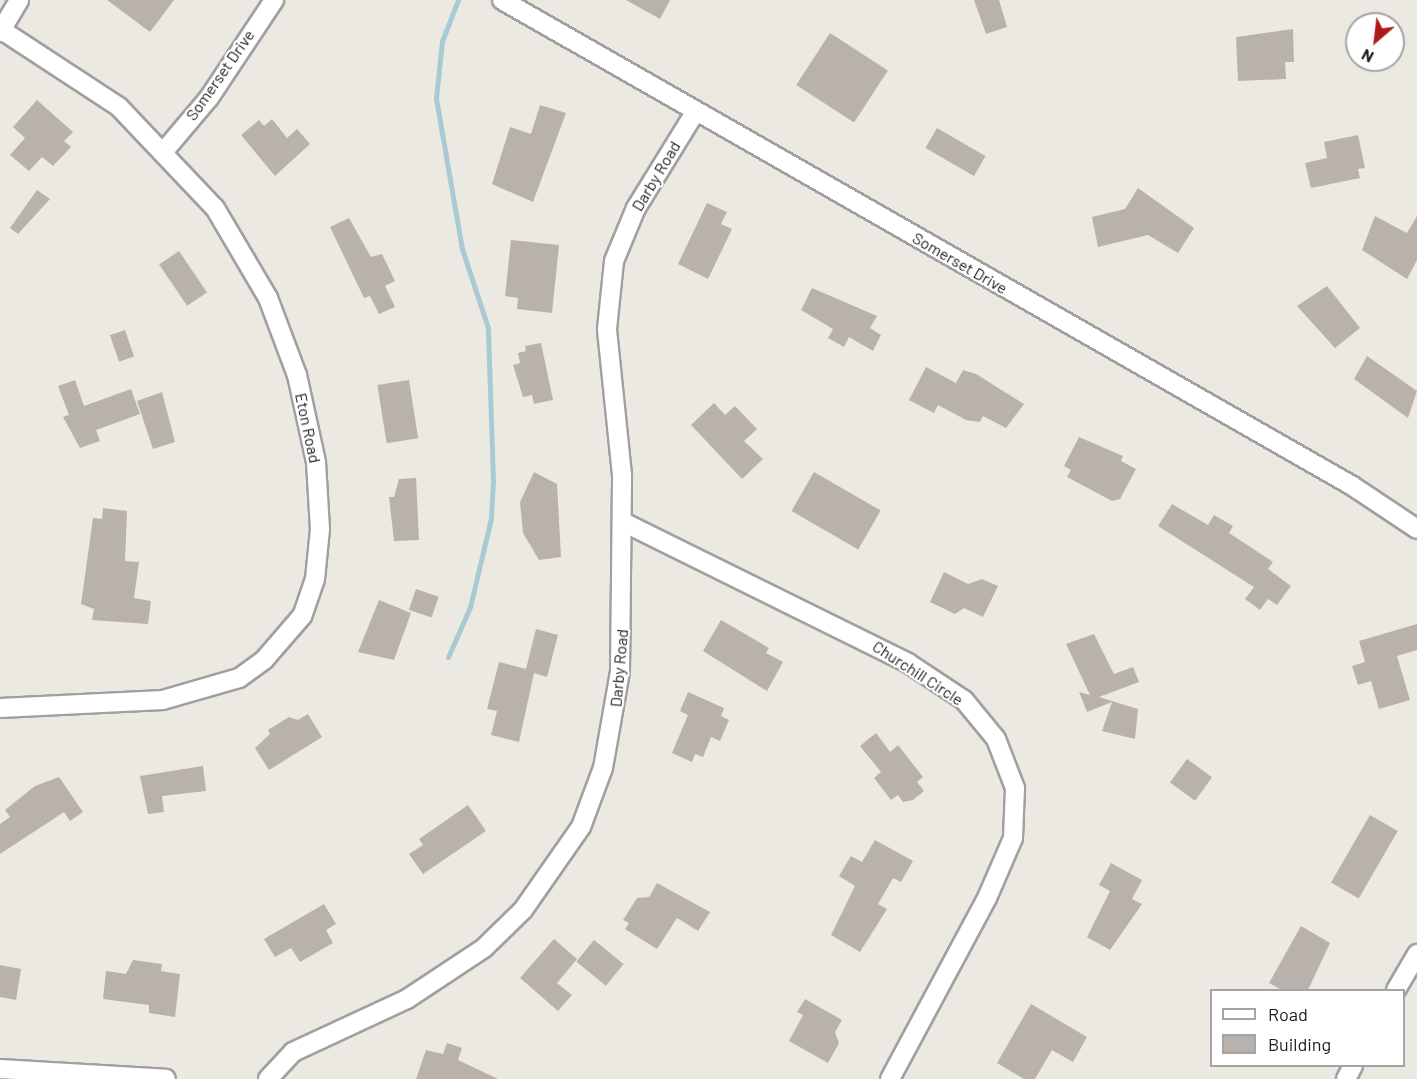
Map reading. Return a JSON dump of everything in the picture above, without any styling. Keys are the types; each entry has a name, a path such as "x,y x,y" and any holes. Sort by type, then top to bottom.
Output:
{"street":[{"path":"0,30 19,0"},
{"name":"Somerset Drive","path":"165,150 209,98 274,0"},
{"name":"Somerset Drive","path":"502,0 694,114 1253,429 1417,529"},
{"name":"Eton Road","path":"0,30 86,81 165,150 215,208 281,328 316,462 320,529 312,590 302,616 264,660 217,688 163,700 0,708"},
{"name":"Darby Road","path":"268,1079 293,1052 407,999 484,948 523,910 569,847 593,799 617,701 623,522 607,329 614,261 636,208 694,114"},
{"name":"Churchill Circle","path":"623,522 908,663 964,700 996,739 1015,788 1013,838 987,898 890,1079"},
{"path":"1397,989 1417,954"},
{"path":"0,1069 166,1079"}],"building":[{"path":"107,0 174,0 150,32"},
{"path":"626,0 670,0 660,19"},
{"path":"974,0 999,0 1007,27 986,34"},
{"path":"1293,29 1294,62 1285,62 1286,79 1238,81 1236,37"},
{"path":"830,33 888,71 854,123 796,85"},
{"path":"37,100 73,132 64,141 71,147 53,166 42,157 29,171 10,155 25,138 13,127"},
{"path":"540,105 566,113 533,202 492,184 510,127 531,134"},
{"path":"272,119 287,138 297,129 310,144 275,176 241,135 259,120 264,126"},
{"path":"937,128 985,156 974,176 926,148"},
{"path":"1358,135 1365,168 1358,169 1360,178 1311,188 1305,163 1327,158 1324,142"},
{"path":"1138,188 1194,228 1178,253 1148,235 1098,247 1092,217 1125,209"},
{"path":"37,190 50,199 18,234 10,228"},
{"path":"707,203 727,212 721,224 732,229 708,279 678,264"},
{"path":"1375,216 1407,233 1417,216 1417,260 1407,279 1362,250"},
{"path":"349,218 371,257 382,254 395,281 385,286 395,307 379,314 370,296 364,298 330,227"},
{"path":"511,240 559,245 552,313 517,309 518,298 505,296"},
{"path":"179,251 207,292 187,306 159,264"},
{"path":"1327,286 1360,328 1335,348 1297,306"},
{"path":"812,288 877,316 870,328 881,335 873,351 849,337 844,347 828,338 833,329 801,310"},
{"path":"125,330 134,356 119,362 110,335"},
{"path":"541,343 553,400 534,404 532,395 523,397 513,365 520,363 518,353 526,351 525,346"},
{"path":"1367,356 1417,391 1408,418 1354,379"},
{"path":"926,367 956,383 963,370 976,374 1024,404 1006,428 983,416 980,422 966,420 938,405 934,413 909,400"},
{"path":"75,380 84,406 131,389 140,414 96,430 100,441 80,448 63,417 69,415 58,386"},
{"path":"409,380 418,438 387,443 377,385"},
{"path":"162,392 175,442 153,449 137,401"},
{"path":"714,403 725,415 735,406 757,429 744,441 763,459 742,479 691,425"},
{"path":"1079,437 1123,456 1121,461 1136,469 1120,499 1112,501 1067,477 1071,470 1064,466"},
{"path":"534,472 557,484 561,557 539,560 523,533 520,502"},
{"path":"814,472 881,510 858,549 792,511"},
{"path":"416,478 419,540 394,541 389,497 394,497 399,479"},
{"path":"1172,504 1208,525 1214,515 1233,526 1229,533 1273,562 1268,569 1291,586 1277,605 1268,599 1260,610 1245,599 1254,587 1158,526"},
{"path":"103,508 127,511 125,561 139,562 134,598 151,601 148,624 92,620 94,609 81,604 93,518 102,519"},
{"path":"944,572 968,584 982,579 998,586 983,617 964,608 955,614 930,602"},
{"path":"416,589 439,597 432,618 409,610"},
{"path":"379,600 411,613 394,660 358,652"},
{"path":"721,620 769,648 766,653 783,662 767,691 703,651"},
{"path":"1417,624 1417,650 1397,656 1410,700 1379,709 1371,681 1358,685 1352,666 1365,662 1359,641"},
{"path":"536,629 558,635 547,677 534,673 519,742 491,735 497,711 487,709 499,662 526,669"},
{"path":"1094,634 1114,674 1133,667 1139,682 1099,697 1138,709 1135,739 1102,731 1112,702 1087,712 1079,692 1090,695 1066,644"},
{"path":"688,692 724,708 721,716 729,720 720,741 711,737 703,757 695,754 692,762 672,753 688,715 680,711"},
{"path":"308,714 322,737 269,770 255,748 270,734 268,730 289,717 298,720"},
{"path":"876,733 890,752 898,745 923,777 917,782 924,791 913,800 903,802 898,795 891,800 874,778 881,772 860,746"},
{"path":"1187,759 1212,777 1195,801 1170,782"},
{"path":"203,766 206,791 162,796 164,812 148,814 140,776"},
{"path":"59,777 83,812 70,821 64,812 0,854 0,824 10,817 5,810 35,786"},
{"path":"468,805 486,831 423,874 409,854 423,845 419,839"},
{"path":"1370,815 1398,831 1359,899 1331,883"},
{"path":"875,840 913,861 901,882 893,878 878,904 887,909 860,952 831,935 855,886 839,876 851,856 862,862"},
{"path":"1111,863 1142,880 1132,899 1142,904 1110,950 1087,937 1110,891 1099,885"},
{"path":"657,883 710,912 698,931 677,918 657,949 625,929 629,923 623,920 637,898 649,897"},
{"path":"324,904 336,924 326,930 333,943 300,962 291,948 275,957 264,939"},
{"path":"1301,926 1330,943 1308,989 1280,989 1269,983"},
{"path":"554,939 577,959 557,983 572,995 558,1011 520,978"},
{"path":"594,940 624,964 606,986 576,962"},
{"path":"133,960 162,964 161,971 180,974 175,1017 149,1013 149,1005 103,999 106,971 126,974"},
{"path":"0,965 21,969 16,1000 0,997"},
{"path":"805,999 842,1020 835,1032 839,1043 828,1063 789,1041 803,1015 797,1012"},
{"path":"1031,1004 1087,1037 1073,1062 1052,1050 1035,1079 1024,1079 997,1063"},
{"path":"447,1043 462,1048 458,1060 498,1079 416,1079 426,1050 443,1054"}],"waterway":[{"path":"448,657 470,607 491,518 493,481 488,328 462,249 436,98 442,41 458,0"}]}
